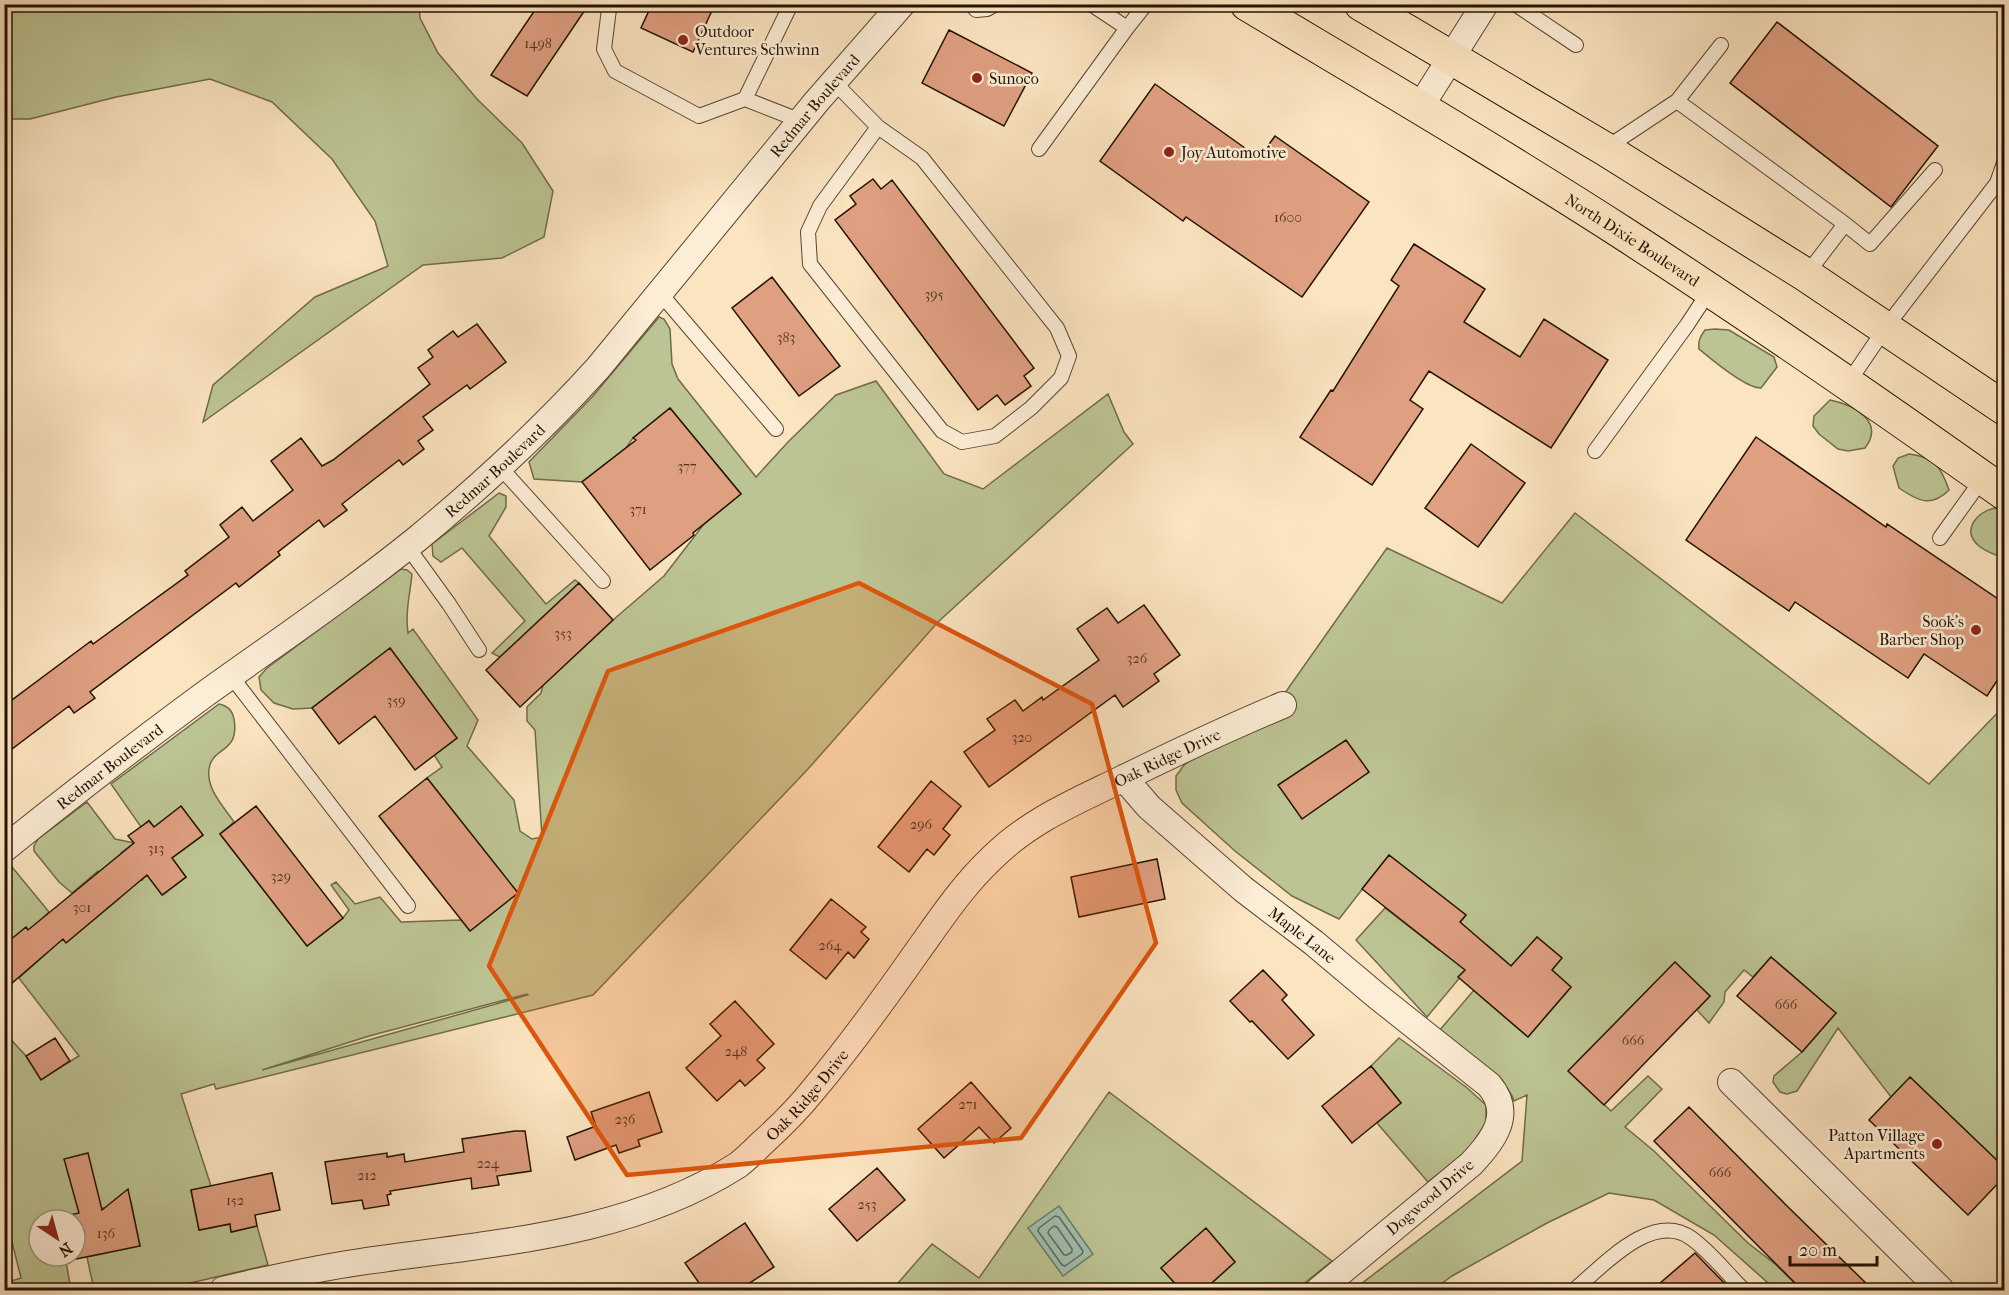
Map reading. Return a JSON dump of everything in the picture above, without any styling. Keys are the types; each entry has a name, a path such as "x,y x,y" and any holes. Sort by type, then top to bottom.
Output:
{"highway":[{"name":"North Dixie Boulevard","path":"1247,4 1420,107 1625,235 1848,383 1994,485"},
{"path":"1361,4 1605,149 1806,274 2004,408"}],"street":[{"name":"Redmar Boulevard","path":"4,849 231,676 336,601 407,546 500,467 563,406 598,368 801,121 902,4"},
{"path":"1420,107 1485,4"},
{"name":"Oak Ridge Drive","path":"223,1290 300,1272 499,1244 571,1230 677,1198 740,1164 793,1115 840,1059 946,911 990,859 1016,836 1043,818 1124,778 1283,705"},
{"name":"Maple Lane","path":"1124,778 1149,807 1243,889 1489,1084"},
{"path":"1731,1082 1941,1290"},
{"name":"Dogwood Drive","path":"1319,1290 1471,1164 1489,1145 1499,1125 1501,1107 1496,1093 1489,1084"}],"lane":[{"path":"601,4 609,9 604,49 615,71 699,116 745,99 801,121"},
{"path":"745,99 791,4"},
{"path":"971,4 976,10 987,9 996,4"},
{"path":"1091,4 1127,28"},
{"path":"1039,149 1146,4"},
{"path":"1515,4 1576,45"},
{"path":"1605,149 1677,101 1721,45"},
{"path":"834,82 878,127 922,158 1057,328 1069,356 1061,378 1031,408 995,436 962,442 942,431 810,264 808,232 819,206 878,127"},
{"path":"1677,101 1870,244 1935,170"},
{"path":"1848,383 1886,327 1997,183 2004,163"},
{"path":"1806,274 1845,224"},
{"path":"1595,451 1710,290"},
{"path":"660,292 776,429"},
{"path":"500,467 603,581"},
{"path":"1940,538 1994,485"},
{"path":"407,546 479,650"},
{"path":"231,676 408,906"},
{"path":"1574,1290 1640,1237 1659,1230 1674,1230 1694,1239 1744,1290"}],"highlighted area":[{"path":"859,583 1092,704 1156,943 1021,1138 627,1175 489,966 608,671"}],"green space":[{"path":"5,4 419,5 420,18 438,53 477,99 522,143 553,191 544,237 502,258 423,265 203,422 213,385 315,297 388,266 375,221 332,159 272,102 210,79 116,97 30,119 5,119"},
{"path":"659,317 664,319 670,329 672,364 678,379 756,477 836,395 876,381 944,474 983,489 1108,394 1124,432 1133,444 938,622 808,769 593,995 216,1089 214,1084 181,1094 211,1186 191,1190 199,1230 230,1224 232,1232 257,1226 268,1265 160,1290 94,1290 87,1257 140,1246 131,1202 87,1212 87,1208 27,1208 27,1268 67,1268 71,1290 5,1290 5,1283 21,1278 12,1242 5,1244 4,1032 26,1056 41,1079 79,1056 19,978 48,952 26,927 5,945 5,865 8,862 49,912 44,917 67,942 120,898 98,871 72,893 59,882 34,851 34,846 38,839 87,802 115,839 134,843 121,853 142,880 147,875 163,895 186,877 172,858 203,835 181,807 154,827 149,820 141,827 111,784 219,704 231,711 235,730 230,744 215,756 209,769 213,791 234,822 220,834 307,946 343,918 349,910 331,885 336,882 355,904 380,897 401,922 461,920 470,931 518,893 427,778 442,767 434,755 457,738 390,648 312,708 293,709 274,703 261,690 259,677 267,668 401,569 407,570 412,574 407,611 408,633 413,629 478,720 467,746 514,800 520,831 532,839 542,837 535,730 527,721 527,707 541,693 543,685 664,576 704,524 741,494 670,408 633,438 626,448 582,482 534,479 529,462 593,396","holes":["528,995 262,1070 369,1036"]},
{"path":"1705,330 1729,330 1774,357 1777,367 1761,388 1738,379 1699,349 1700,339"},
{"path":"1830,400 1849,406 1864,416 1871,430 1870,439 1865,448 1848,451 1838,449 1819,434 1813,426 1814,416"},
{"path":"1909,454 1918,455 1936,464 1949,490 1936,499 1924,501 1899,488 1893,466 1898,458"},
{"path":"499,493 506,496 506,507 489,536 546,604 575,580 579,583 500,657 492,653 525,621 462,548 441,562 433,556 432,544"},
{"path":"1995,508 2004,514 2004,558 1982,548 1971,534 1971,528 1977,518"},
{"path":"1575,513 1929,784 2004,706 2004,1167 1911,1078 1891,1097 1838,1028 1797,1091 1787,1094 1780,1092 1773,1082 1774,1076 1802,1052 1836,1013 1771,957 1753,977 1744,970 1725,992 1724,1002 1709,1023 1697,1010 1710,996 1675,962 1569,1071 1611,1111 1648,1076 1662,1089 1625,1127 1654,1151 1748,1243 1775,1264 1802,1290 1776,1290 1714,1235 1654,1200 1609,1193 1547,1223 1452,1276 1433,1290 1353,1290 1522,1161 1527,1095 1514,1101 1493,1074 1439,1031 1474,990 1528,1037 1571,987 1552,970 1561,957 1537,937 1511,966 1487,945 1427,1017 1356,940 1385,908 1439,950 1466,915 1389,855 1339,919 1292,896 1235,851 1182,803 1176,790 1176,776 1184,765 1285,693 1387,548 1502,603"},
{"path":"1399,1038 1466,1087 1486,1105 1486,1123 1467,1151 1428,1182 1377,1123 1401,1103 1371,1066"},
{"path":"1109,1092 1332,1261 1296,1290 1206,1290 1235,1262 1205,1229 1161,1268 1181,1290 892,1290 932,1244 979,1278"}],"water":[{"path":"1059,1206 1093,1254 1063,1276 1028,1228"}],"building":[{"path":"539,4 589,4 527,96 491,75"},
{"name":"Outdoor Ventures Schwinn","path":"652,4 715,4 693,52 641,28"},
{"path":"1777,22 1938,146 1891,207 1730,83"},
{"name":"Sunoco","path":"949,30 1032,73 1004,126 922,83"},
{"path":"1155,84 1259,158 1275,136 1369,202 1302,297 1186,217 1183,221 1100,161"},
{"path":"873,179 881,189 892,180 1034,368 1024,376 1031,386 1005,405 997,395 978,410 835,220 856,204 850,196"},
{"path":"1414,244 1485,289 1464,322 1520,357 1544,319 1608,360 1551,448 1429,371 1410,400 1423,409 1372,485 1300,437 1331,390 1333,391 1399,286 1391,280"},
{"path":"772,277 840,366 799,396 732,308"},
{"path":"477,324 506,362 470,389 467,385 423,417 433,430 418,441 424,449 403,465 399,460 342,504 347,510 324,527 319,520 239,587 236,583 90,692 95,698 74,713 69,706 4,755 4,706 91,641 93,644 188,575 185,571 229,537 220,525 242,507 253,521 293,490 271,461 301,438 322,466 333,460 430,384 418,368 433,357 428,350 453,331 458,337"},
{"path":"670,408 741,494 650,570 582,482 636,440 633,438"},
{"path":"1756,437 1886,527 1887,524 2004,603 2004,670 1987,696 1924,654 1908,678 1795,602 1789,611 1686,540"},
{"path":"1471,444 1525,483 1478,547 1425,508"},
{"path":"579,583 613,620 520,707 486,670"},
{"path":"1144,605 1180,655 1154,674 1159,681 1123,707 1115,695 989,787 964,752 995,730 987,719 1015,700 1023,711 1042,697 1043,700 1099,660 1077,629 1107,608 1118,623"},
{"path":"390,648 457,738 415,770 375,716 339,744 312,708"},
{"path":"1346,740 1369,772 1302,819 1278,785"},
{"path":"427,778 518,893 470,931 379,816"},
{"path":"931,781 961,806 943,829 950,835 934,855 927,849 909,872 878,847"},
{"path":"181,806 203,835 172,858 186,877 162,895 147,875 66,943 63,939 4,990 4,945 26,927 28,930 134,843 128,836 149,821 154,827"},
{"path":"256,806 343,918 307,946 220,834"},
{"path":"1389,855 1466,915 1460,922 1511,966 1537,937 1562,958 1552,970 1571,987 1528,1037 1458,977 1465,970 1362,889"},
{"path":"1157,859 1165,899 1079,917 1071,877"},
{"path":"831,899 866,927 861,932 869,939 854,958 848,952 826,979 790,950"},
{"path":"1771,957 1836,1013 1802,1052 1737,996"},
{"path":"1675,962 1710,996 1604,1105 1568,1071"},
{"path":"1263,970 1287,995 1282,1000 1314,1035 1288,1059 1230,1001"},
{"path":"735,1001 774,1044 757,1060 765,1068 745,1086 740,1080 717,1101 686,1068 721,1036 710,1024"},
{"path":"55,1038 70,1061 41,1080 26,1056"},
{"path":"1371,1066 1401,1103 1352,1143 1322,1106"},
{"name":"Patton Village Apartments","path":"1910,1077 2004,1167 2004,1177 1968,1215 1869,1120"},
{"path":"971,1082 1011,1128 994,1143 979,1127 944,1158 918,1129"},
{"path":"649,1092 662,1132 638,1140 640,1146 619,1153 616,1145 575,1160 567,1137 596,1126 591,1112"},
{"path":"1689,1107 1873,1290 1802,1290 1654,1141"},
{"path":"525,1131 531,1171 497,1176 499,1185 472,1189 471,1178 390,1191 391,1194 387,1195 389,1205 364,1209 362,1200 332,1204 325,1162 387,1153 387,1157 404,1154 405,1162 464,1152 462,1139"},
{"path":"88,1153 102,1210 128,1189 140,1246 87,1257 87,1208 78,1208 64,1159"},
{"path":"877,1168 905,1200 857,1241 829,1209"},
{"path":"272,1173 280,1210 255,1215 257,1226 231,1232 230,1224 199,1230 191,1190"},
{"path":"745,1223 774,1267 739,1290 704,1290 685,1263"},
{"path":"1206,1228 1235,1262 1204,1290 1181,1290 1161,1268"},
{"path":"1695,1253 1731,1290 1652,1290"}],"place":[{"name":"Outdoor Ventures Schwinn","path":"683,40"},
{"name":"Sunoco","path":"977,78"},
{"name":"Joy Automotive","path":"1169,152"},
{"name":"Sook's Barber Shop","path":"1976,630"},
{"name":"Patton Village Apartments","path":"1937,1144"}]}
